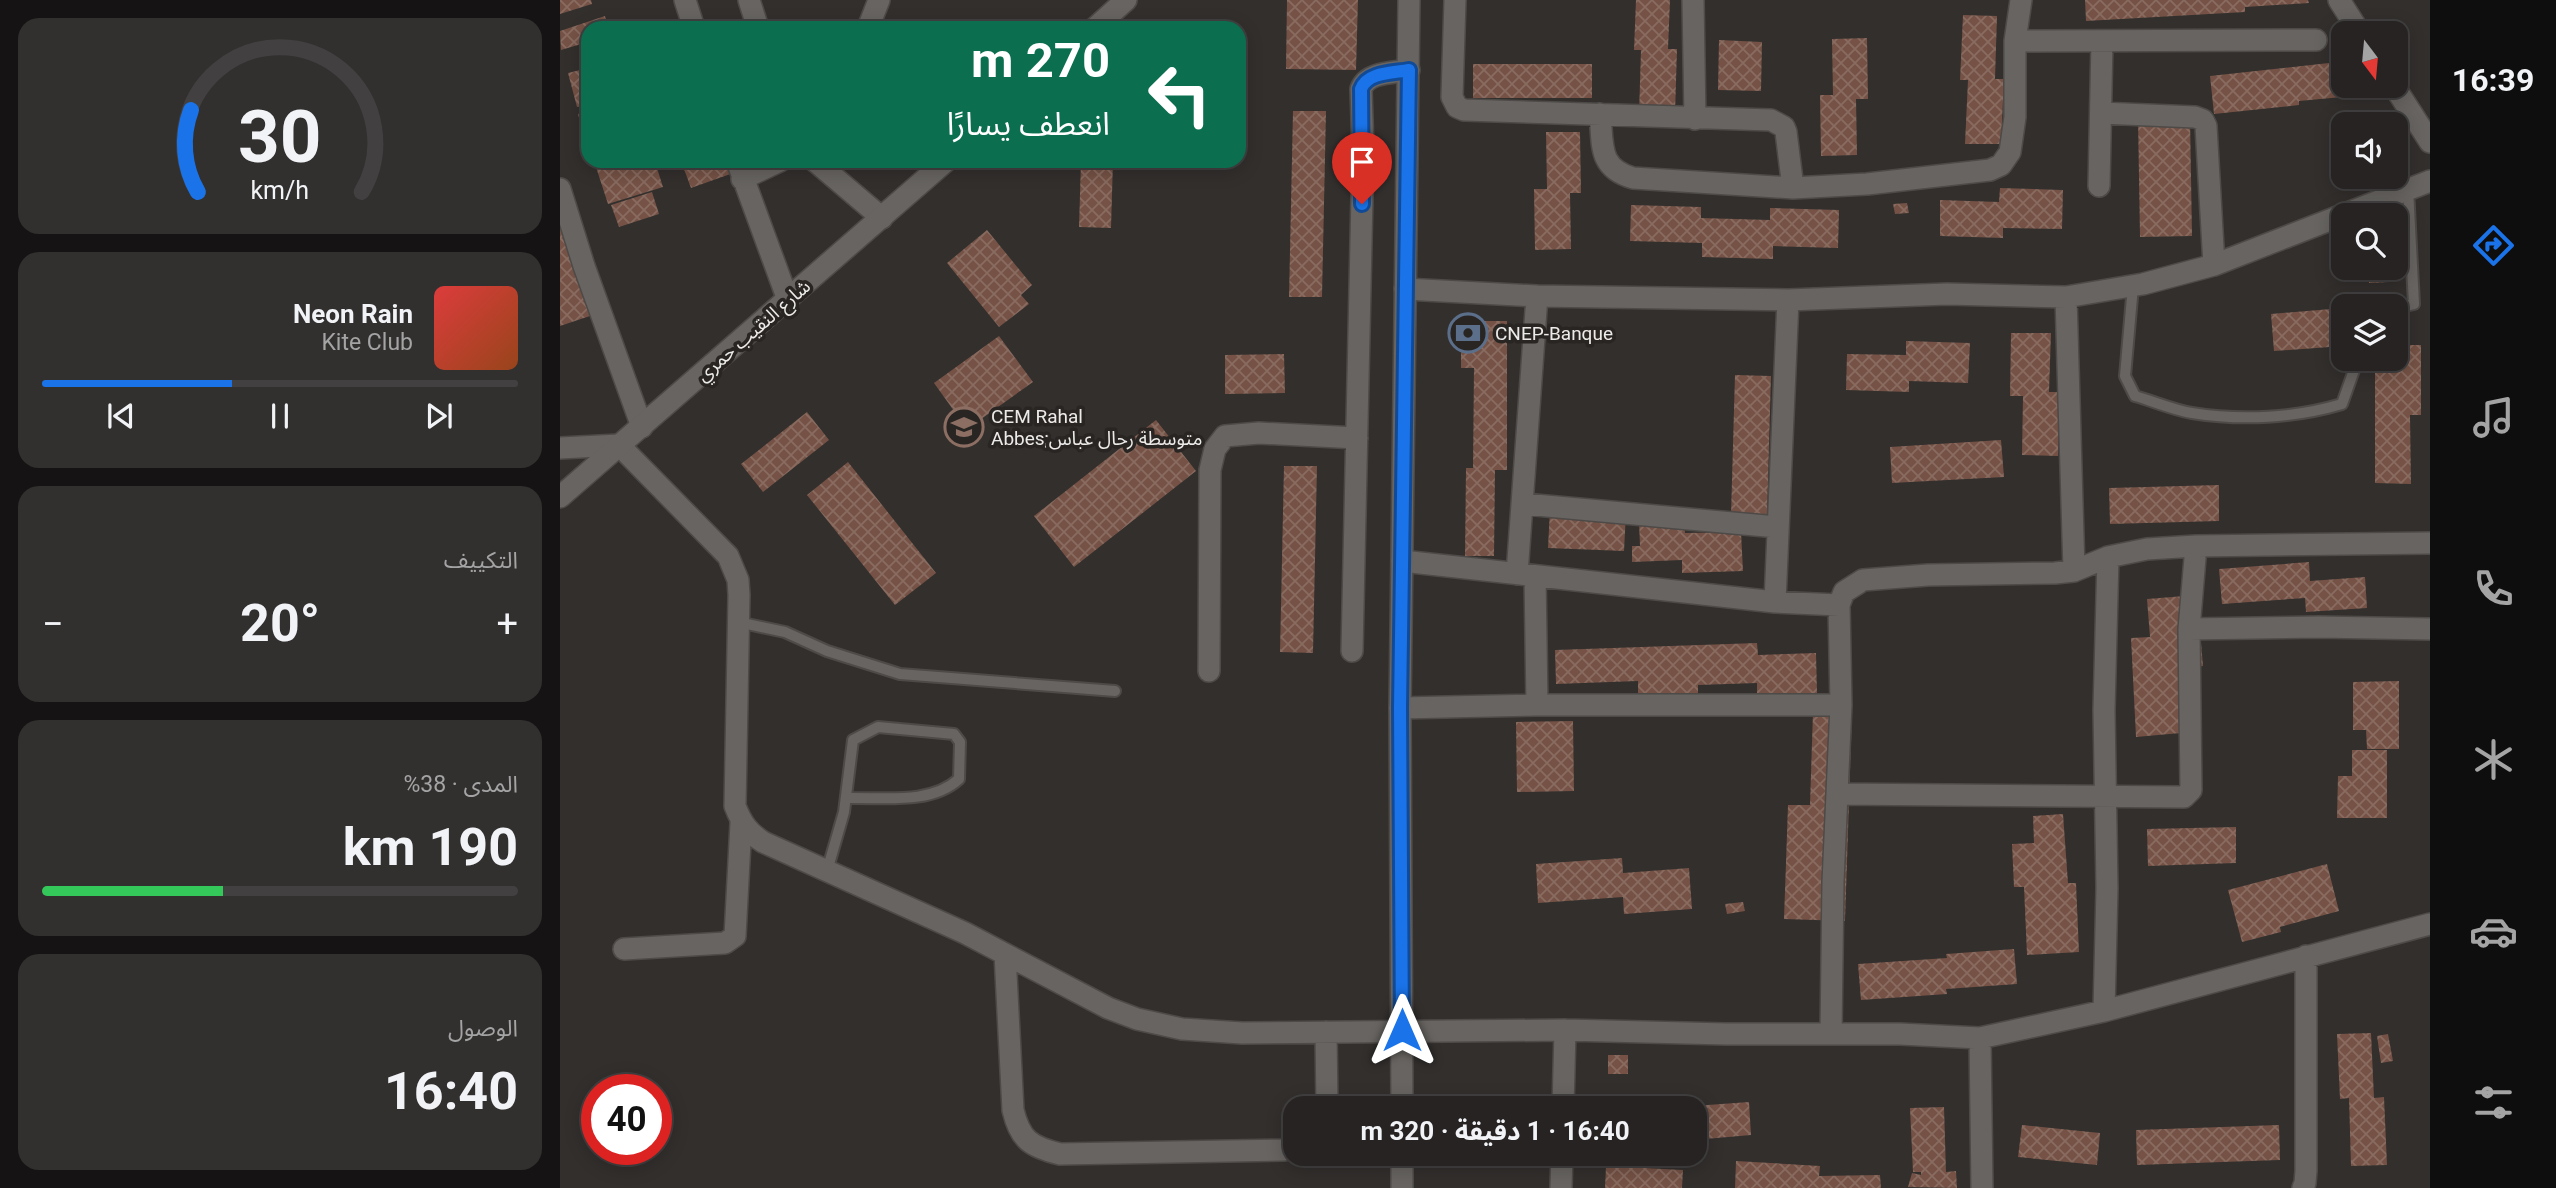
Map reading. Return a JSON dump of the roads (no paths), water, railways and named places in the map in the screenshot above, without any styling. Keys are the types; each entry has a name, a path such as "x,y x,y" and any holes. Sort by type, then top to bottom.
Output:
{"street":[{"path":"685,0 692,21"},
{"path":"749,0 756,21"},
{"path":"871,21 880,0"},
{"path":"1103,21 1126,0"},
{"path":"1402,1096 1400,708 1409,0"},
{"path":"1455,0 1452,97 1457,107 1464,110 1771,120 1784,127 1793,188"},
{"path":"1693,0 1695,119"},
{"path":"1600,114 1607,164 1615,172 1633,178 1793,188 1867,184 1990,170 2001,166 2010,152 2015,117 2015,41 2021,0"},
{"path":"2339,0 2352,21"},
{"path":"2015,41 2316,40"},
{"path":"2099,186 2102,41"},
{"path":"1352,650 1363,151 1361,89 1363,83 1374,76 1409,70"},
{"path":"2402,98 2430,142"},
{"path":"2101,114 2195,117 2203,120 2206,127 2214,265"},
{"path":"823,168 882,218"},
{"name":"شارع النقيب حمري","path":"560,497 938,168"},
{"path":"739,170 788,300"},
{"path":"1405,289 1537,296 1788,300 1947,294 2066,297 2133,286 2214,265 2430,181"},
{"path":"560,189 583,266 642,427"},
{"path":"1536,705 1526,575 1524,504 1537,296"},
{"path":"2066,297 2074,571"},
{"path":"1775,602 1788,300"},
{"path":"1209,671 1210,470 1215,449 1225,436 1259,433 1357,438"},
{"path":"560,448 619,445 728,556 738,580 735,806 741,823 735,936 725,943 624,949"},
{"path":"1524,504 1777,527"},
{"path":"1831,1034 1833,882 1841,705 1839,605 1844,592 1863,580 1928,575 2074,571 2108,557 2147,549 2196,545 2430,543"},
{"path":"1837,794 2184,797 2191,790 2189,629 2196,545"},
{"path":"2104,1011 2108,888 2105,710 2108,557"},
{"path":"1402,561 1775,602 1839,605"},
{"path":"2189,629 2430,629"},
{"path":"1400,708 1841,705"},
{"path":"741,823 764,842 1005,954 1108,1008 1138,1019 1182,1029 1242,1033 1565,1030 1980,1038 2104,1011 2430,923"},
{"path":"1005,954 1013,1110 1017,1127 1038,1149 1060,1154 1283,1150"},
{"path":"2303,1188 2306,1171 2306,956"},
{"path":"1563,1096 1565,1030"},
{"path":"1326,1032 1327,1096"},
{"path":"1980,1038 1982,1188"},
{"path":"1402,1166 1402,1188"},
{"path":"1562,1166 1562,1188"}],"lane":[{"path":"2408,189 2414,304 2408,307"},
{"path":"2133,286 2125,376 2135,396 2191,413 2269,417 2316,412 2343,404 2354,371"},
{"path":"738,622 785,632 827,651 900,674 1115,691"},
{"path":"827,871 844,811 853,740 878,727 954,734 960,742 962,752 959,779 948,789 926,796 846,798"}],"place":[{"name":"CNEP-Banque","path":"1468,333"},
{"name":"CEM Rahal Abbes;متوسطة رحال عباس","path":"964,427"}]}
